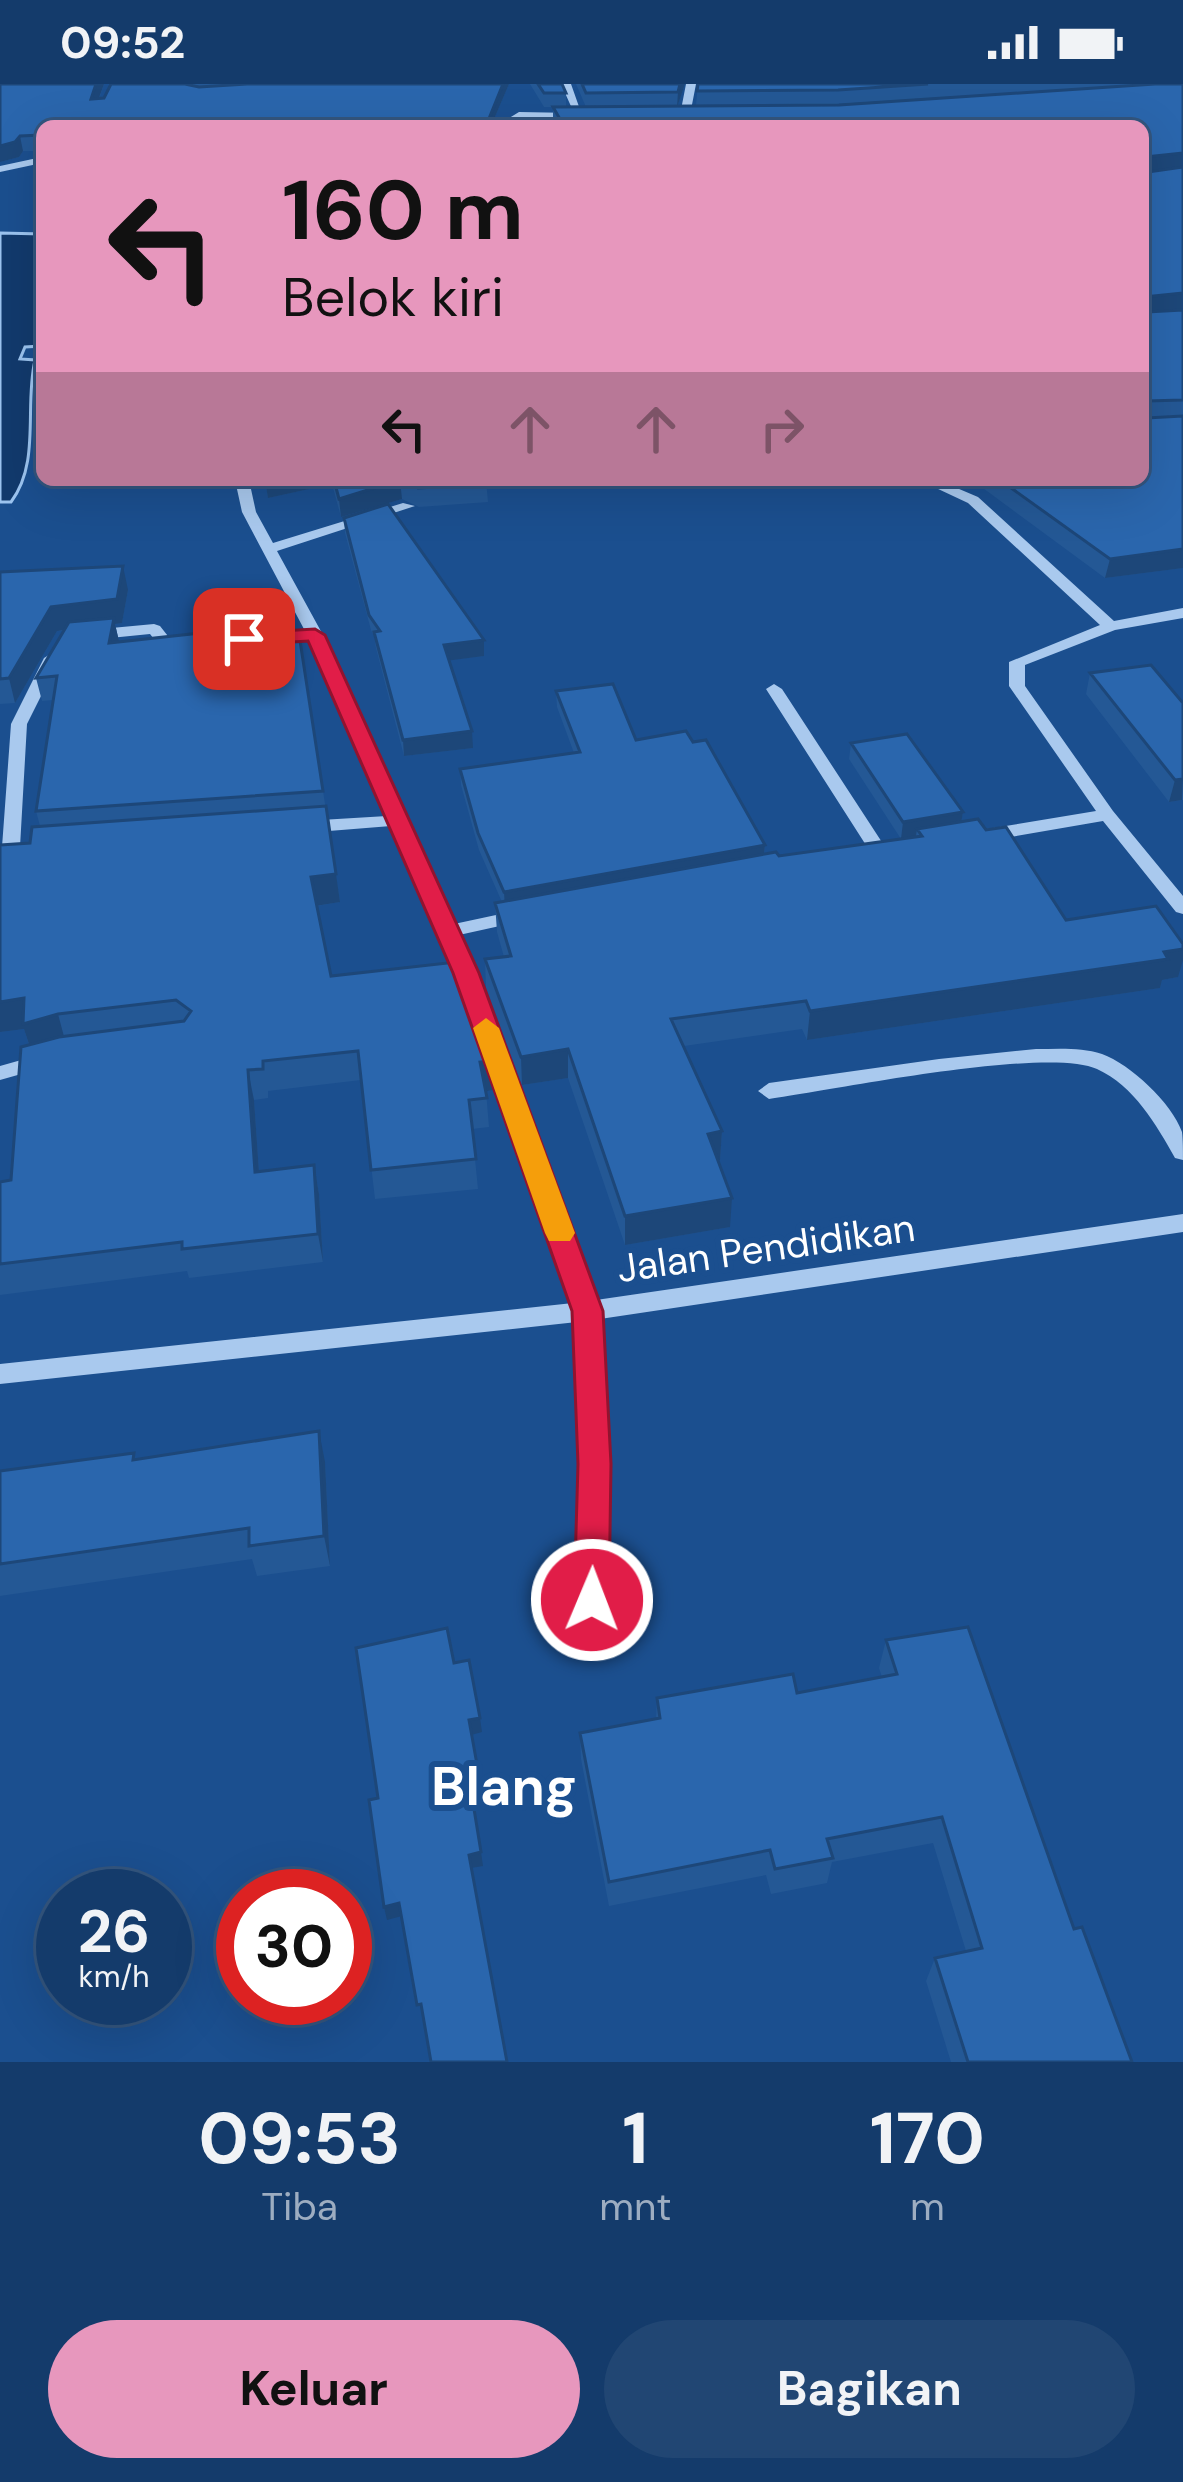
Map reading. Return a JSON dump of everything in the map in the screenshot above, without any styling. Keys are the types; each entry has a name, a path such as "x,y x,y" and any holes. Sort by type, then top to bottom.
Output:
{"street":[{"path":"566,84 580,116"},
{"path":"685,116 691,84"},
{"path":"512,120 519,116 601,116"},
{"path":"664,116 699,116"},
{"path":"0,169 36,161"},
{"path":"243,486 249,512 315,635 448,931 588,1311 595,1464 592,1600"},
{"path":"940,486 973,500 1111,626"},
{"path":"267,548 408,506"},
{"path":"1183,613 1111,626 1017,662 1017,686 1107,815 1183,908"},
{"path":"34,845 6,847 19,724 40,677 67,637 154,629 171,650 315,635"},
{"path":"774,689 880,853"},
{"path":"971,838 1107,815"},
{"path":"285,828 400,820"},
{"path":"858,856 902,849"},
{"path":"448,931 555,909"},
{"path":"0,1072 67,1055"},
{"path":"770,1091 1004,1060 1092,1058 1127,1076 1153,1102 1183,1152"},
{"name":"Jalan Pendidikan","path":"0,1374 588,1311 1183,1223"}],"water":[{"path":"0,233 36,234 36,346 25,347 20,359 35,360 29,452 11,502 0,502"}],"building":[{"path":"0,84 96,84 91,99 104,98 111,84 503,84 488,120 36,120 36,135 20,136 0,146"},
{"path":"538,84 562,84 566,93 544,93"},
{"path":"582,84 680,84 678,92 586,93"},
{"path":"698,84 928,84 697,91"},
{"path":"1183,84 1183,153 1149,157 1149,120 561,120 553,107 839,105"},
{"path":"1183,167 1183,293 1149,296 1149,172"},
{"path":"1183,310 1183,400 1149,401 1149,312"},
{"path":"1183,416 1183,549 1110,559 1008,486 1149,486 1149,418"},
{"path":"336,486 381,486 339,499"},
{"path":"388,504 484,640 444,645 472,731 403,740 374,632 380,631 369,615 344,518"},
{"path":"123,566 117,599 51,607 9,678 0,679 0,572"},
{"path":"114,618 109,643 219,631 221,644 299,634 323,791 36,811 57,676 36,678 69,622"},
{"path":"1151,665 1183,703 1183,779 1175,780 1090,673"},
{"path":"613,684 636,740 686,731 693,742 706,740 765,845 504,892 478,833 460,769 580,752 556,691"},
{"path":"907,734 963,812 903,822 851,743"},
{"path":"326,806 336,874 311,877 331,976 456,962 491,1061 480,1062 487,1098 469,1100 476,1159 371,1170 358,1051 263,1061 263,1069 248,1070 255,1172 314,1165 318,1234 182,1249 182,1242 0,1264 0,1182 11,1180 21,1047 59,1037 184,1021 191,1011 176,1000 58,1014 23,1024 24,998 0,1002 0,845 30,843 32,827"},
{"path":"978,819 986,830 1006,827 1066,920 1156,906 1183,949 1164,952 1168,959 810,1011 806,1001 671,1019 722,1131 708,1134 732,1198 625,1216 568,1049 521,1057 485,959 511,956 495,903 776,852 779,856 922,836 917,829"},
{"path":"319,1431 324,1536 249,1546 249,1528 0,1564 0,1471 134,1453 133,1460"},
{"path":"968,1627 1074,1929 1082,1927 1132,2062 968,2062 935,1958 982,1948 942,1817 827,1839 833,1858 775,1869 770,1850 609,1882 580,1733 660,1718 657,1698 793,1674 797,1693 897,1674 886,1640"},
{"path":"447,1628 454,1663 469,1660 480,1718 469,1720 478,1770 468,1772 481,1852 469,1855 507,2062 431,2062 399,1903 384,1907 369,1800 378,1798 356,1648"}],"slow traffic":[{"path":"486,1028 560,1233"}],"district":[{"name":"Blang","path":"504,1786"}],"route":[{"path":"244,639 315,635 466,973 588,1311 595,1464 592,1600"}]}
